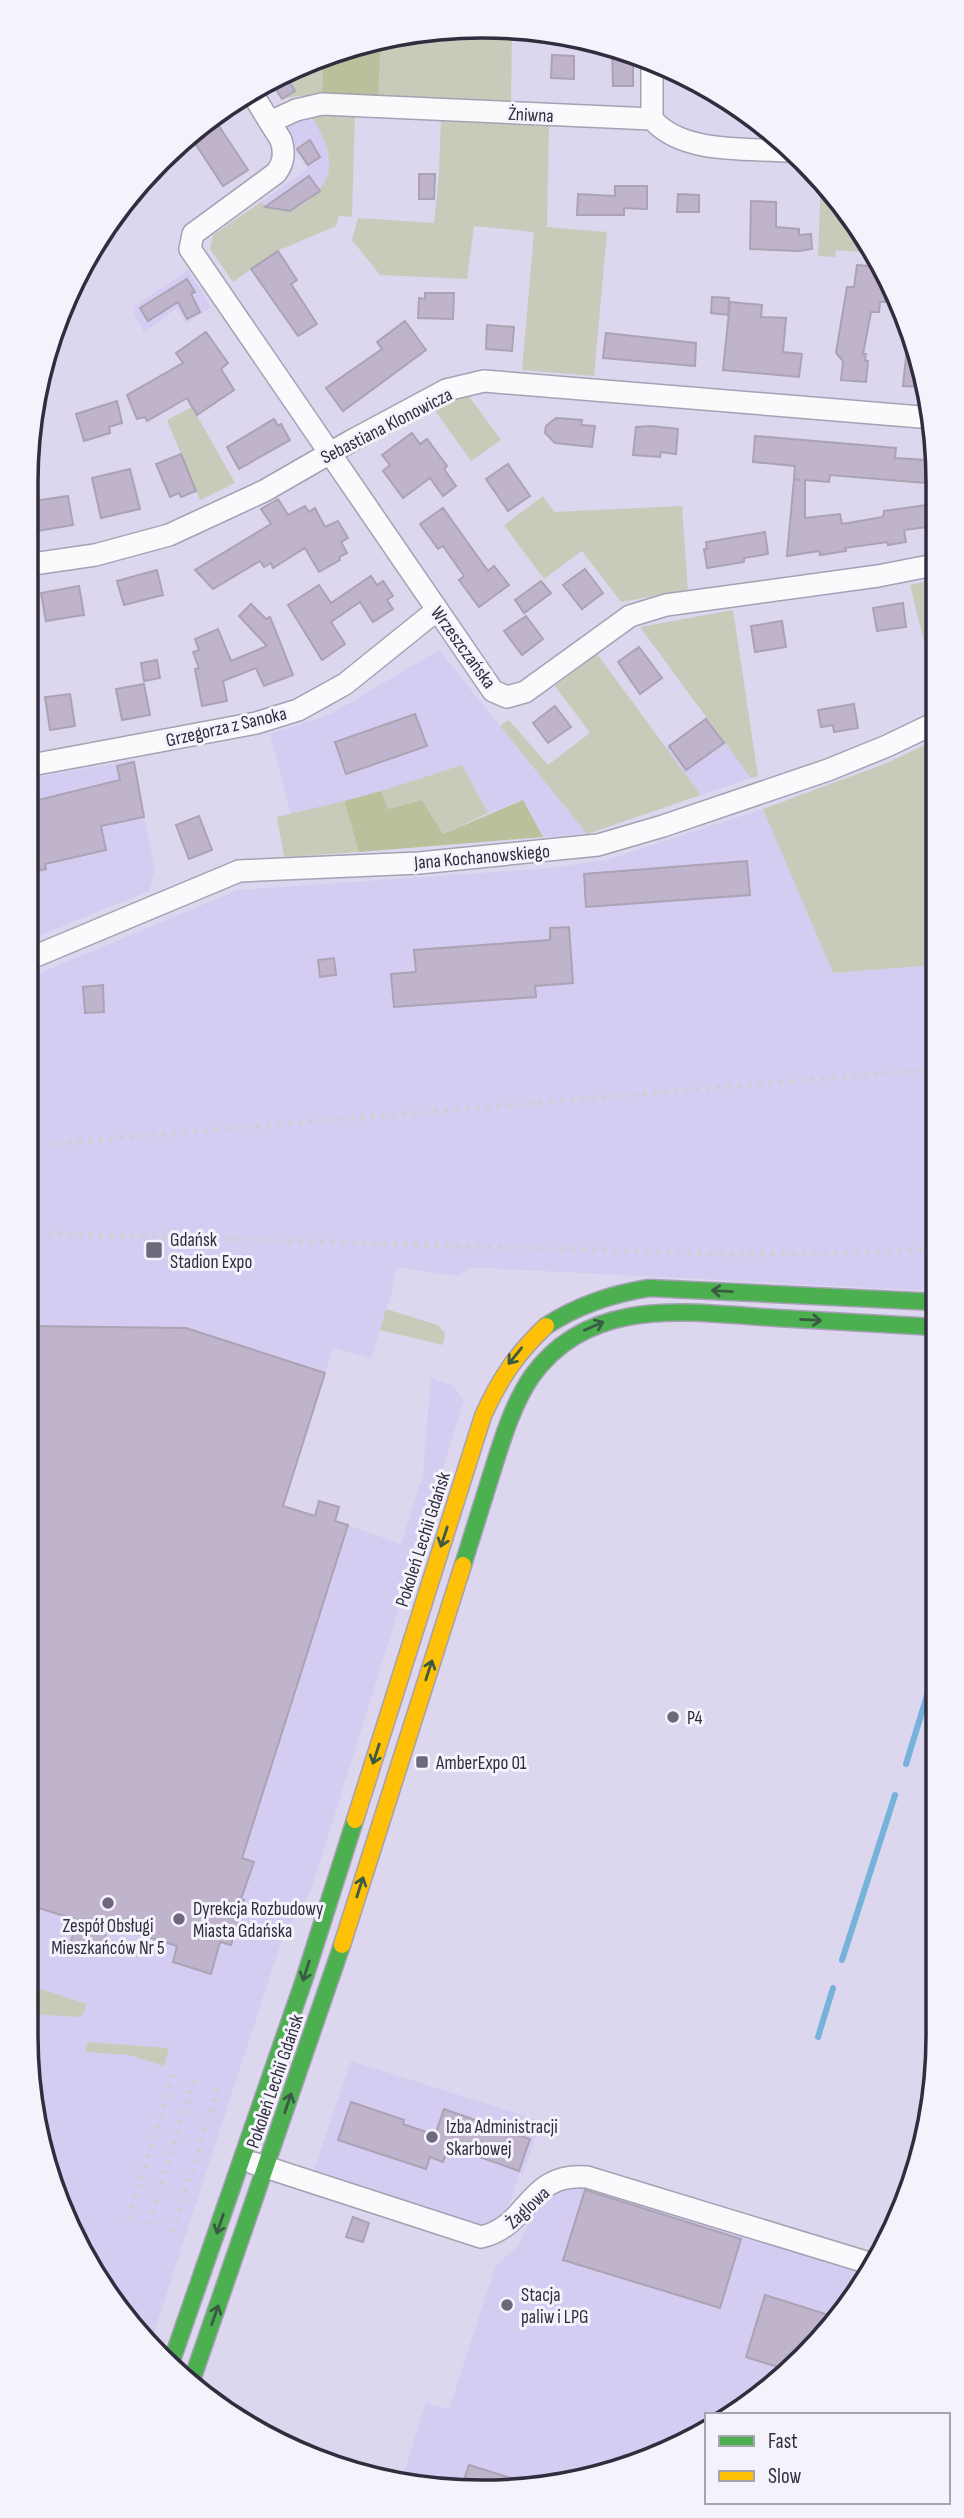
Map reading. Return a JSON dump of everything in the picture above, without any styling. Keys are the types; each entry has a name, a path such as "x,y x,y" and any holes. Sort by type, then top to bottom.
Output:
{"street":[{"path":"652,72 652,119 665,132 691,143 775,150"},
{"path":"256,100 270,122"},
{"name":"Żniwna","path":"270,122 296,110 322,104 652,119"},
{"name":"Wrzeszczańska","path":"270,122 282,140 284,149 281,166 276,173 192,234 190,249 493,691 507,697 525,692 630,616 666,605 864,578 926,566"},
{"name":"Sebastiana Klonowicza","path":"38,563 95,555 169,535 264,491 446,390 484,381 921,417"},
{"name":"Grzegorza z Sanoka","path":"38,764 257,723 298,710 345,684 437,610"},
{"name":"Jana Kochanowskiego","path":"38,955 239,871 419,863 598,845 828,770 926,727"},
{"name":"Pokoleń Lechii Gdańsk","path":"242,2159 304,1980 483,1416 496,1386 522,1348 562,1315 603,1296 649,1288 926,1302"},
{"name":"Pokoleń Lechii Gdańsk","path":"266,2167 328,1988 507,1426 523,1387 546,1359 584,1330 610,1319 637,1313 663,1311 926,1325"},
{"path":"483,1416 507,1426"},
{"path":"354,1822 378,1829"},
{"path":"174,2355 242,2159"},
{"name":"Żaglowa","path":"242,2159 481,2237 504,2229 535,2194 557,2180 569,2176 587,2177 864,2261"},
{"path":"194,2373 266,2167"}],"shaded area":[{"path":"309,113 324,137 330,164 325,183 320,191 291,211 272,210 261,202 308,169 284,130"},
{"path":"188,270 211,307 186,324 177,308 144,332 134,315 135,306"},
{"path":"926,476 926,506 924,493"},
{"path":"439,650 587,834 543,837 522,800 488,813 462,765 381,791 291,815 270,734 331,714"},
{"path":"707,718 751,778 701,795 666,748"},
{"path":"133,760 155,871 149,891 38,936 38,777"},
{"path":"763,809 833,973 926,966 926,1290 484,1268 469,1268 458,1276 396,1267 392,1291 371,1359 333,1347 283,1506 314,1516 319,1501 339,1507 335,1521 401,1544 423,1475 431,1378 453,1386 464,1400 319,1865 309,1895 283,1936 154,2333 113,2282 72,2206 47,2123 39,2065 38,974 238,890 551,868 606,860"},
{"path":"351,2061 541,2121 523,2174 519,2174 509,2205 501,2215 487,2224 478,2225 313,2173"},
{"path":"575,2181 858,2271 834,2306 796,2350 752,2388 715,2413 705,2413 704,2420 652,2446 597,2464 540,2476 482,2480 404,2473 426,2403 449,2409 496,2265 518,2246 535,2210 548,2196"}],"green space":[{"path":"512,39 511,107 378,100 359,56 424,42"},
{"path":"380,51 378,100 322,97 323,68"},
{"path":"323,68 322,97 298,96 282,99 295,91 289,82"},
{"path":"309,113 355,113 352,217 339,216 336,226 277,251 233,282 210,249 213,235 261,202 280,211 299,207 312,198 326,179 328,151"},
{"path":"441,117 549,122 547,227 607,232 594,376 522,370 534,232 474,226 467,279 380,275 352,240 358,218 434,223"},
{"path":"820,196 861,252 836,250 835,257 818,256"},
{"path":"468,395 501,440 471,461 434,409 454,397"},
{"path":"192,407 235,483 200,500 167,420"},
{"path":"543,496 554,512 682,506 688,590 621,602 582,551 544,579 504,525"},
{"path":"926,582 926,650 910,585"},
{"path":"733,610 758,776 751,778 640,627"},
{"path":"597,654 701,795 587,834 500,726 509,720 548,765 590,733 555,686"},
{"path":"926,744 926,966 833,973 763,809 887,763"},
{"path":"462,765 488,813 443,834 422,800 388,809 381,791"},
{"path":"381,791 388,809 422,800 443,834 523,800 543,837 359,852 344,801"},
{"path":"344,801 359,852 284,857 277,817"},
{"path":"386,1309 438,1325 445,1333 443,1345 380,1330"},
{"path":"38,1988 86,2004 83,2015 38,2015"},
{"path":"88,2042 169,2048 164,2066 129,2055 85,2052"}],"building":[{"path":"552,55 574,56 574,79 551,78"},
{"path":"612,58 633,65 633,86 613,86"},
{"path":"289,82 295,91 282,99 276,89"},
{"path":"219,125 248,170 223,186 196,144"},
{"path":"310,140 320,157 308,165 297,149"},
{"path":"419,174 435,174 434,199 419,199"},
{"path":"309,176 320,191 290,211 265,207"},
{"path":"615,186 647,186 647,209 624,208 624,215 577,215 578,194 615,196"},
{"path":"678,194 699,195 699,212 677,212"},
{"path":"751,201 776,202 776,227 799,229 799,235 811,234 812,249 750,249"},
{"path":"278,251 297,280 291,284 317,324 298,336 251,269"},
{"path":"857,265 869,266 886,299 885,302 880,302 879,312 871,312 863,354 866,354 865,360 868,361 866,382 841,380 843,361 836,353 847,287 854,287"},
{"path":"187,279 195,292 191,294 200,312 187,319 178,302 148,321 140,308"},
{"path":"425,293 454,293 453,319 418,318 419,298 425,299"},
{"path":"712,297 729,298 728,315 711,313"},
{"path":"730,302 762,305 761,317 786,318 783,352 802,354 799,377 723,370"},
{"path":"405,321 426,350 343,411 326,388 382,349 377,342"},
{"path":"487,325 514,327 512,351 486,349"},
{"path":"206,332 228,363 221,369 234,390 197,415 187,398 147,421 145,417 137,419 127,395 183,363 176,353"},
{"path":"606,333 696,343 695,366 603,358"},
{"path":"906,354 915,387 903,386"},
{"path":"117,401 122,423 109,427 110,433 84,441 76,414"},
{"path":"556,418 582,420 581,425 595,426 592,447 555,443 545,433 546,426"},
{"path":"274,419 278,426 281,424 290,440 239,469 227,447"},
{"path":"636,427 678,429 676,454 661,452 660,457 633,455"},
{"path":"412,433 420,444 427,439 447,466 444,469 456,486 443,496 430,478 403,498 383,471 390,465 382,455"},
{"path":"755,436 896,448 895,458 925,460 925,483 830,475 829,482 805,480 805,518 840,514 842,524 883,517 884,511 926,505 926,527 904,530 906,542 845,548 846,551 820,555 819,551 787,556 795,466 753,462"},
{"path":"181,454 196,491 181,497 179,493 170,497 156,464"},
{"path":"508,464 530,496 508,511 486,479"},
{"path":"130,469 140,509 101,518 92,478"},
{"path":"68,496 73,525 38,531 38,500"},
{"path":"278,499 288,515 305,506 309,512 315,508 325,527 338,521 348,538 341,542 347,553 319,572 305,548 273,568 271,563 264,567 260,561 213,589 195,570 271,524 261,509"},
{"path":"443,508 488,571 494,566 509,585 479,607 459,580 464,576 443,546 438,549 420,524"},
{"path":"765,532 768,554 744,558 744,562 707,568 704,549 707,549 706,542"},
{"path":"585,569 603,593 582,609 563,585"},
{"path":"157,570 163,595 124,605 117,581"},
{"path":"371,576 377,585 383,581 393,596 387,600 393,609 373,622 360,602 331,622 345,644 322,660 288,605 319,585 331,603"},
{"path":"541,581 551,593 524,613 515,600"},
{"path":"79,586 84,615 46,621 41,593"},
{"path":"903,603 906,627 877,631 873,608"},
{"path":"251,604 266,619 270,617 293,675 264,686 256,668 223,681 227,701 202,706 195,669 199,668 193,652 199,650 195,639 218,629 231,661 267,646 239,616"},
{"path":"526,616 543,639 522,655 504,631"},
{"path":"782,621 786,647 755,652 751,626"},
{"path":"639,647 662,678 640,694 618,662"},
{"path":"157,660 160,678 144,681 141,663"},
{"path":"144,684 150,715 122,720 116,689"},
{"path":"70,694 75,726 50,730 45,697"},
{"path":"854,704 858,728 834,732 833,725 821,727 818,710"},
{"path":"555,706 571,727 548,743 533,723"},
{"path":"415,714 427,746 346,774 335,742"},
{"path":"706,719 724,743 686,770 669,746"},
{"path":"134,762 144,817 101,826 106,850 45,864 46,869 38,871 38,800 120,780 117,766"},
{"path":"199,816 212,850 189,859 176,825"},
{"path":"747,861 750,895 586,907 584,874"},
{"path":"569,927 573,983 535,986 536,997 394,1007 391,974 416,972 414,950 550,940 550,928"},
{"path":"334,958 336,975 320,977 318,960"},
{"path":"103,985 104,1012 85,1013 83,987"},
{"path":"38,1326 186,1328 325,1373 283,1506 315,1516 319,1501 339,1507 335,1521 348,1525 242,1858 254,1862 241,1899 244,1900 231,1945 220,1942 211,1974 173,1962 177,1946 109,1925 99,1954 70,1945 77,1920 38,1908"},
{"name":"Izba Administracji Skarbowej","path":"351,2102 404,2120 403,2124 435,2135 444,2109 530,2139 519,2171 449,2146 443,2162 430,2157 426,2169 338,2140"},
{"path":"585,2190 741,2239 720,2308 563,2260"},
{"path":"353,2217 369,2223 363,2242 346,2237"},
{"path":"765,2295 827,2314 796,2350 777,2367 746,2357"},
{"path":"469,2465 513,2479 482,2480 464,2479"}],"waterway":[{"path":"906,1764 926,1699"},
{"path":"842,1960 895,1795"},
{"path":"818,2037 833,1988"}],"railway":[{"path":"38,1145 926,1070"},
{"path":"38,1233 725,1254 926,1249"},
{"path":"129,2218 174,2073"},
{"path":"149,2224 194,2079"},
{"path":"173,2232 218,2087"}],"traffic: fast":[{"path":"546,1326 595,1301 649,1288 926,1302"},
{"path":"463,1565 509,1421 519,1398 532,1376 556,1350 583,1332 613,1320 644,1314 677,1313 926,1326"},
{"path":"174,2355 304,1980 355,1820"},
{"path":"194,2373 342,1945"}],"traffic: slow":[{"path":"355,1820 483,1416 510,1368 526,1346 546,1326"},
{"path":"342,1945 463,1565"}],"place":[{"name":"Gdańsk Stadion Expo","path":"154,1250"},
{"name":"P4","path":"673,1717"},
{"name":"AmberExpo 01","path":"422,1762"},
{"name":"Zespół Obsługi Mieszkańców Nr 5","path":"108,1903"},
{"name":"Dyrekcja Rozbudowy Miasta Gdańska","path":"179,1919"},
{"name":"Izba Administracji Skarbowej","path":"432,2137"},
{"name":"Stacja paliw i LPG","path":"507,2305"}]}
